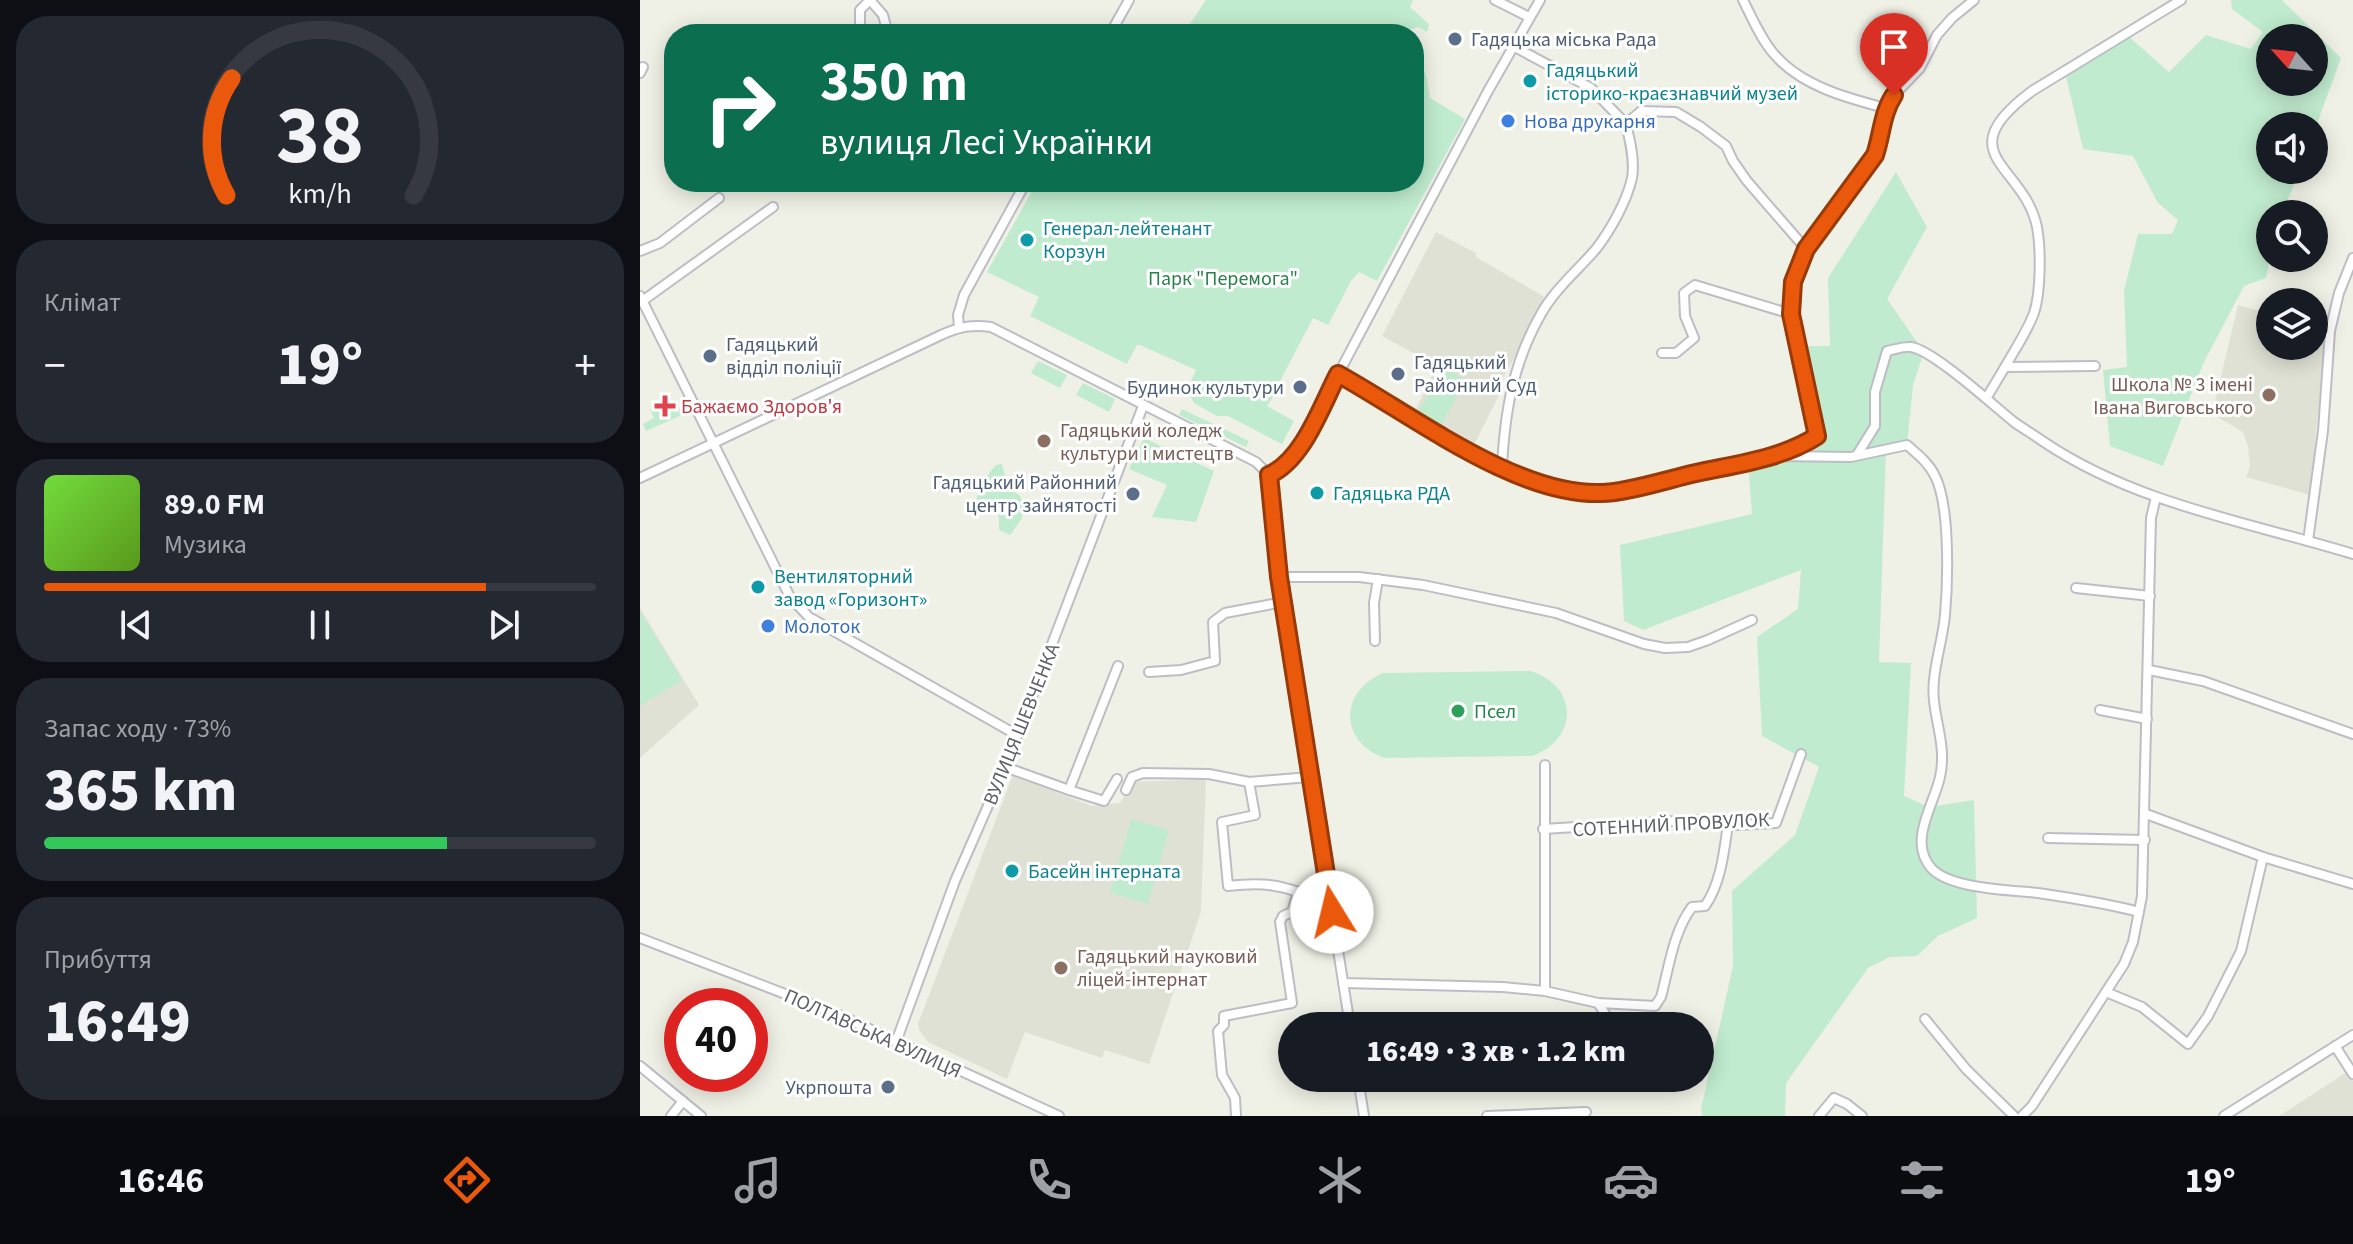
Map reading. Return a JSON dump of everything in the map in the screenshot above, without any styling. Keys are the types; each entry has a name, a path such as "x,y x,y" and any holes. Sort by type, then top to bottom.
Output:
{"street":[{"path":"860,24 860,10 870,0 883,15 885,24"},
{"path":"1115,24 1128,0"},
{"path":"1495,0 1529,17"},
{"path":"1269,475 1283,468 1295,456 1540,0"},
{"path":"1743,0 1774,54 1788,67 1824,89 1885,108"},
{"path":"1774,456 1817,436 1791,314 1793,282 1806,249 1875,155 1885,108 1920,68 1937,35 1974,0"},
{"path":"1987,397 2035,310 2039,257 2032,210 2000,168 1992,148 1999,120 2011,106 2032,91 2181,0"},
{"path":"1502,466 1504,422 1519,358 1542,313 1558,290 1598,246 1621,205 1632,177 1631,143 1626,124 1591,88 1513,46"},
{"path":"1626,124 1641,111 1676,112 1701,127 1726,146 1747,181 1806,249"},
{"path":"959,327 958,315 964,295 1021,192"},
{"path":"640,251 660,243 719,198"},
{"path":"773,207 641,300 798,608 1017,735"},
{"path":"2308,541 2323,431 2330,331 2339,293 2353,258"},
{"path":"1662,353 1676,353 1694,338 1685,316 1684,293 1695,285 1791,314"},
{"path":"640,478 941,335 959,327 975,325 991,327 1256,462 1269,475 1279,577 1348,1012"},
{"path":"1857,455 1875,426 1875,392 1887,351 1911,347 1924,352 2059,452 2096,472 2156,497 2353,554"},
{"path":"2005,367 2095,366"},
{"path":"1338,374 1458,446 1564,491 1603,493 1774,456 1857,455 1907,445 1936,476 1943,503 1946,538 1945,612 1934,679 1936,713 1943,743 1940,777 1921,837 1932,868 1944,877 1986,887 2109,904 2139,912"},
{"name":"ВУЛИЦЯ ШЕВЧЕНКА","path":"896,1042 955,881 1005,767 1143,406"},
{"path":"2022,1116 2038,1097 2129,953 2139,912 2146,814 2151,518 2156,497"},
{"path":"1279,577 1359,577 1423,585 1556,613 1644,644 1665,648 1688,647 1752,620"},
{"path":"1375,641 1374,603 1378,579"},
{"path":"2076,588 2150,596"},
{"path":"1149,672 1181,670 1215,661 1213,622 1225,613 1283,602"},
{"path":"1069,790 1118,666"},
{"path":"2149,670 2203,681 2353,734"},
{"path":"2100,710 2147,719"},
{"name":"СОТЕННИЙ ПРОВУЛОК","path":"1543,829 1692,820 1728,824 1776,823 1801,754"},
{"path":"1545,765 1545,991"},
{"path":"1005,767 1104,801 1117,779"},
{"path":"1126,790 1132,777 1143,773 1209,774 1249,782 1310,777"},
{"path":"1249,782 1255,815 1222,822 1228,886 1274,884 1298,892 1328,888"},
{"path":"2146,814 2263,857 2353,884"},
{"path":"1343,983 1503,987 1545,991 1598,1003 1658,1004 1688,912 1692,907 1705,906 1711,897 1722,864 1728,824"},
{"path":"2048,838 2145,840"},
{"path":"2106,992 2142,1007 2188,1044 2208,1016 2241,951 2263,857"},
{"path":"1236,1116 1235,1098 1222,1075 1218,1031 1224,1025 1224,1016 1292,1003 1280,922 1283,916 1292,912 1298,892"},
{"name":"ПОЛТАВСЬКА ВУЛИЦЯ","path":"640,938 837,1014 1059,1116"},
{"path":"1598,1003 1604,1012"},
{"path":"1925,1019 1966,1069 2014,1116"},
{"path":"2224,1116 2353,1035"},
{"path":"2335,1046 2353,1074"},
{"path":"640,1066 701,1116"},
{"path":"1360,1092 1364,1116"},
{"path":"1819,1116 1834,1098 1862,1116"},
{"path":"671,1116 683,1101"},
{"path":"1487,1116 1586,1112"}],"shaded area":[{"path":"1436,232 1476,253 1476,257 1543,296 1545,303 1503,378 1501,391 1473,447 1414,413 1437,366 1382,336"},
{"name":"Школа № 3 імені Івана Виговського","path":"2238,305 2256,310 2256,360 2323,360 2310,495 2246,477 2250,467 2243,432 2212,414"},
{"path":"640,608 699,705 640,758"},
{"name":"Гадяцький науковий ліцей-інтернат","path":"1014,772 1092,806 1120,803 1133,782 1206,779 1201,912 1149,1064 1105,1050 1102,1058 1025,1032 1007,1079 928,1042 919,1030 918,1024"},
{"path":"2347,1072 2353,1081 2353,1116 2279,1116"}],"green space":[{"path":"1206,0 1413,0 1410,7 1429,24 1427,32 1424,24 1190,24"},
{"path":"2231,0 2282,0 2306,24 2256,24 2256,27 2232,9"},
{"path":"2127,35 2169,72 2206,35 2251,49 2256,42 2256,96 2327,96 2321,112 2256,112 2256,184 2294,184 2288,200 2256,200 2256,272 2267,272 2266,278 2244,286 2203,364 2163,466 2110,446 2103,370 2127,367 2124,291 2138,234 2172,234 2178,220 2158,203 2133,156 2083,149 2065,72"},
{"path":"2328,45 2341,58 2328,94"},
{"name":"Парк \"Перемога\"","path":"1424,70 1430,98 1465,119 1377,281 1359,272 1328,325 1313,318 1267,406 1294,421 1282,444 1228,416 1217,416 1194,403 1185,394 1196,370 1140,345 1137,345 1127,364 1030,316 1039,297 987,272 1031,192 1424,192"},
{"path":"1896,172 1927,227 1887,299 1924,352 1913,385 1907,445 1886,449 1879,662 1911,663 1904,796 1929,807 1974,800 1977,918 1938,936 1917,956 1890,957 1868,968 1786,1083 1785,1116 1702,1116 1705,1092 1714,1092 1714,1051 1733,966 1732,891 1795,835 1819,767 1762,736 1757,637 1798,609 1801,570 1643,630 1624,621 1620,545 1752,514 1748,462 1817,436 1798,346 1830,346 1828,278"},
{"path":"1038,361 1067,375 1060,388 1031,373"},
{"path":"1443,367 1466,380 1441,425 1418,412"},
{"path":"1083,383 1115,399 1109,412 1076,395"},
{"path":"661,404 665,413 679,407 682,415 646,431 643,424 654,418 650,409"},
{"path":"1182,409 1249,441 1246,447 1179,415"},
{"path":"1144,438 1214,471 1196,522 1152,517 1167,485 1129,469"},
{"path":"1002,464 1007,486 1020,496 1024,505 1022,518 1010,535 999,530 999,517 993,507 976,514 969,512 991,470"},
{"path":"640,611 682,680 640,706"},
{"name":"Псел","path":"1530,671 1558,688 1565,700 1567,713 1565,726 1558,738 1532,756 1384,758 1369,750 1352,729 1350,716 1358,692 1383,673"},
{"path":"1131,819 1169,830 1148,904 1110,893"}],"place":[{"name":"Гадяцька міська Рада","path":"1455,39"},
{"name":"Гадяцький історико-краєзнавчий музей","path":"1530,81"},
{"name":"Нова друкарня","path":"1508,121"},
{"name":"Генерал-лейтенант Корзун","path":"1027,240"},
{"name":"Гадяцький відділ поліції","path":"710,356"},
{"name":"Гадяцький Районний Суд","path":"1398,374"},
{"name":"Будинок культури","path":"1300,387"},
{"name":"Школа № 3 імені Івана Виговського","path":"2269,395"},
{"name":"Бажаємо Здоров'я","path":"665,406"},
{"name":"Гадяцький коледж культури і мистецтв","path":"1044,441"},
{"name":"Гадяцька РДА","path":"1317,493"},
{"name":"Гадяцький Районний центр зайнятості","path":"1133,494"},
{"name":"Вентиляторний завод «Горизонт»","path":"758,587"},
{"name":"Молоток","path":"768,626"},
{"name":"Псел","path":"1458,711"},
{"name":"Басейн інтерната","path":"1012,871"},
{"name":"Гадяцький науковий ліцей-інтернат","path":"1061,968"},
{"name":"Укрпошта","path":"888,1087"}],"route":[{"path":"1332,912 1279,577 1269,475 1283,468 1295,456 1338,374 1458,446 1526,478 1564,491 1603,493 1774,456 1805,444 1817,436 1791,314 1793,282 1806,249 1875,155 1885,108 1894,95"}]}
